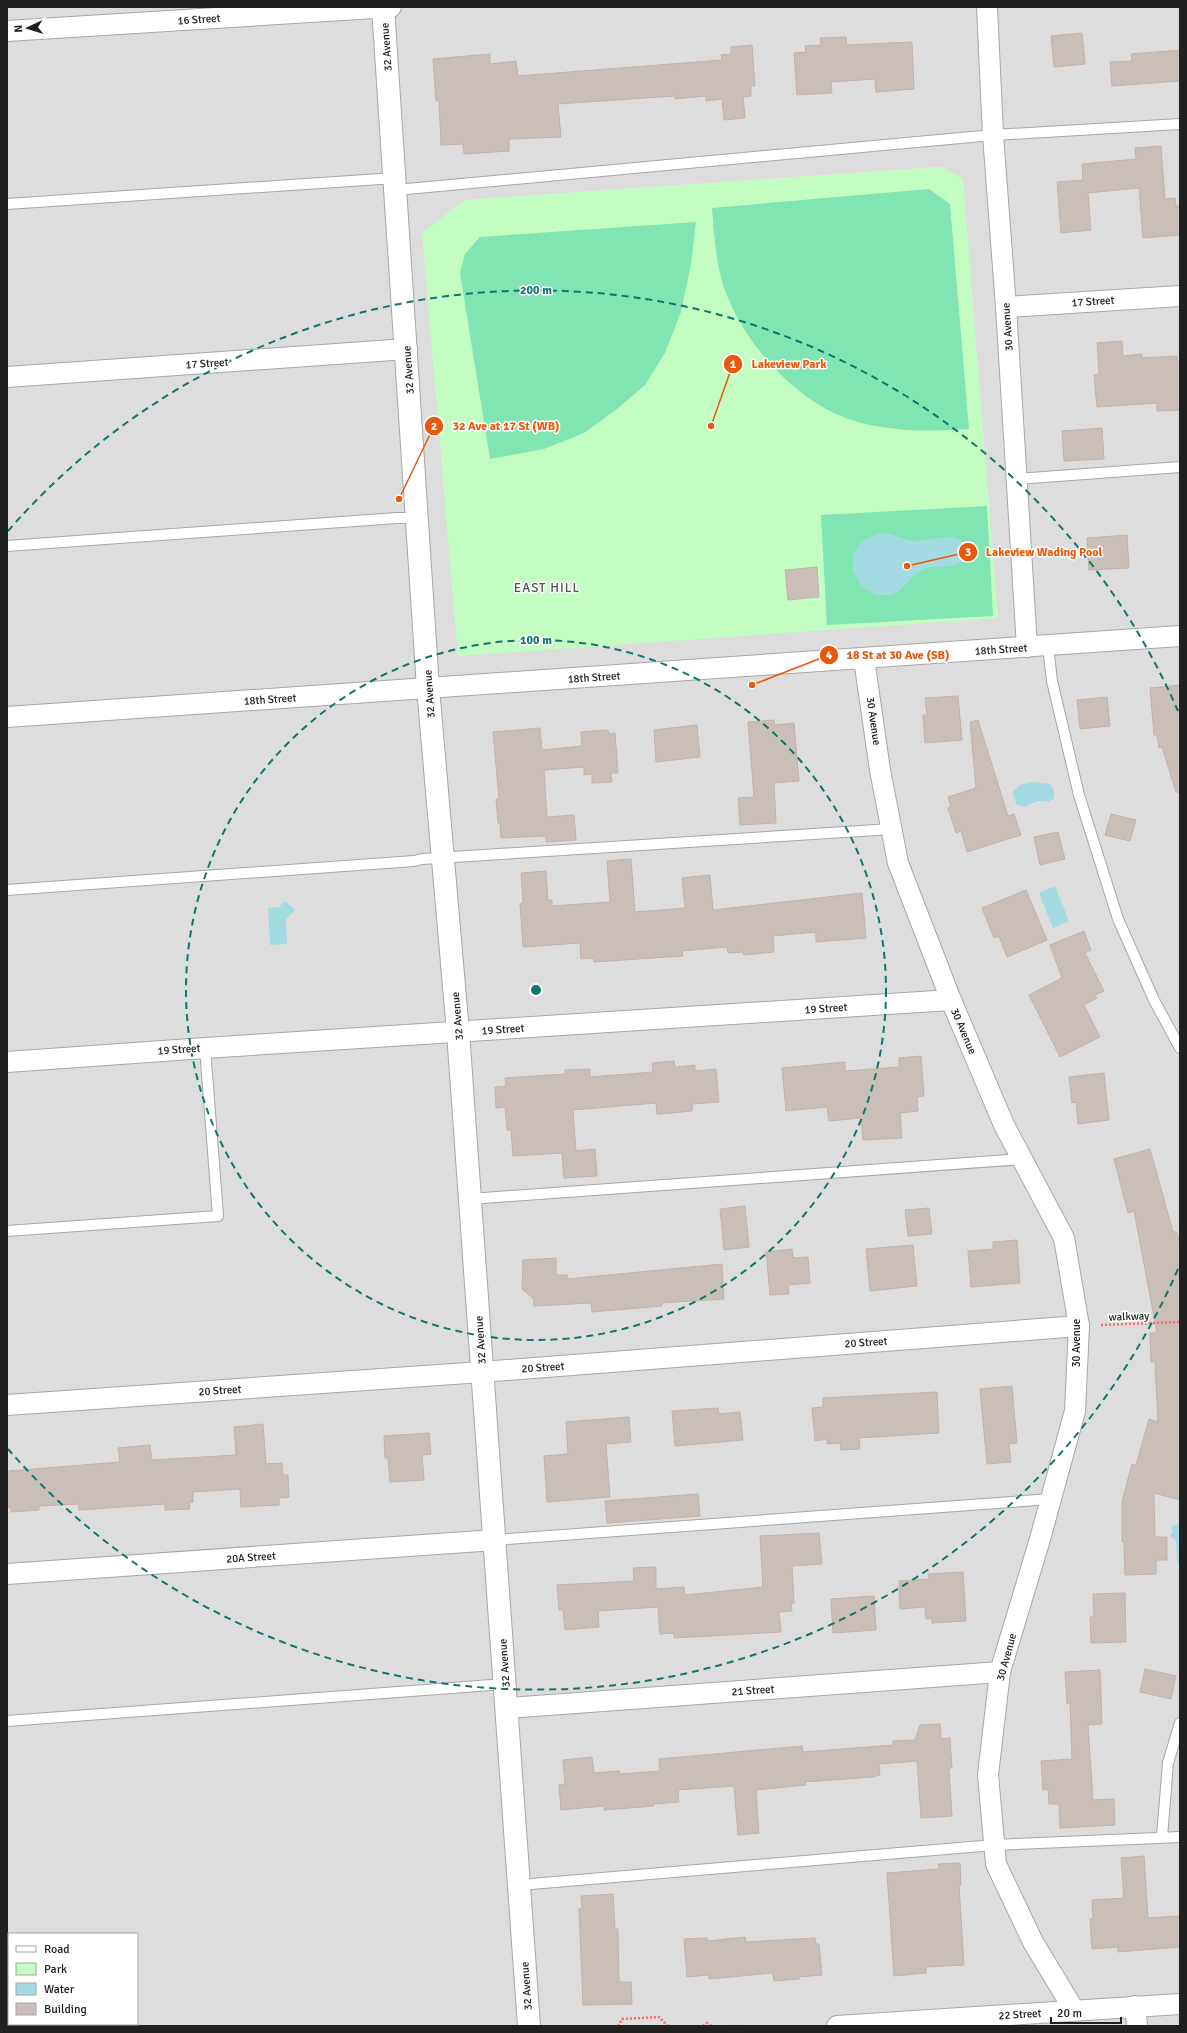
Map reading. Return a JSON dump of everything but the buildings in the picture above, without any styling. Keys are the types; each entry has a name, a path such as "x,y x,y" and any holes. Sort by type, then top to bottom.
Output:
{"street":[{"name":"32 Avenue","path":"383,7 407,349 428,688 458,1032 529,2026"},
{"name":"16 Street","path":"7,31 391,7"},
{"name":"30 Avenue","path":"987,7 993,136 1006,307 1027,647"},
{"name":"17 Street","path":"1006,307 1180,296"},
{"name":"17 Street","path":"7,378 407,349"},
{"name":"18th Street","path":"7,717 1180,636"},
{"name":"30 Avenue","path":"864,659 880,770 898,863 951,1000 1004,1125 1064,1238 1079,1326 1075,1411 1051,1499 1000,1672 988,1775 996,1864 1033,1942 1074,2010"},
{"name":"19 Street","path":"7,1062 951,1000"},
{"name":"20 Street","path":"7,1405 482,1372 1079,1326"},
{"name":"20A Street","path":"7,1574 495,1540"},
{"name":"21 Street","path":"507,1708 1000,1672"},
{"name":"22 Street","path":"837,2026 1180,2004"},
{"path":"1135,2006 1137,2026"}],"lane":[{"path":"7,204 395,184 993,136 1180,124"},
{"path":"1017,479 1180,467"},
{"path":"7,546 397,518 418,518"},
{"path":"1048,646 1052,681 1079,795 1118,919 1154,1000 1180,1048"},
{"path":"7,890 444,858 892,829"},
{"path":"7,1231 218,1216 204,1048"},
{"path":"470,1200 1023,1159"},
{"path":"495,1540 1051,1499"},
{"path":"7,1721 505,1684"},
{"path":"1162,1838 1168,1763 1180,1723"},
{"path":"519,1885 994,1846 1180,1836"}],"path":[{"name":"walkway","path":"1079,1326 1180,1322"},
{"path":"618,2026 622,2019 659,2017 668,2026"},
{"path":"703,2026 707,2023 711,2026"},
{"path":"731,2026 742,2026"}],"shaded area":[{"path":"7,7 1180,7 1180,2026 7,2026","holes":["940,167 963,179 465,200"]}],"green space":[{"path":"941,167 963,179 998,618 458,656 422,233 465,200"},
{"path":"929,189 950,204 969,429 895,429 870,425 846,418 823,407 801,392 781,375 763,355 747,333 734,311 721,278 712,208"},
{"path":"696,222 691,264 681,312 665,353 645,385 617,409 584,433 544,449 490,459 460,273 465,254 480,237"},
{"path":"987,506 993,616 827,625 821,515"}],"water":[{"path":"885,533 916,541 942,537 956,538 966,546 968,553 962,563 944,567 928,567 920,570 899,591 893,594 887,595 874,593 864,587 857,578 853,567 854,556 859,546 869,538"},
{"path":"1031,782 1050,784 1054,790 1054,798 1049,802 1041,801 1025,807 1017,805 1013,796 1013,791 1020,785"},
{"path":"1055,886 1069,921 1053,928 1039,893"},
{"path":"285,901 295,910 286,919 287,944 270,945 268,908 279,907"},
{"path":"1180,1522 1180,1564 1178,1564 1176,1541 1170,1536 1173,1531 1171,1528 1173,1525 1176,1526"}],"place":[{"name":"Lakeview Park","path":"711,426"},
{"name":"32 Ave at 17 St (WB)","path":"399,499"},
{"name":"Lakeview Wading Pool","path":"907,566"},
{"name":"18 St at 30 Ave (SB)","path":"752,685"}],"district":[{"name":"EAST HILL","path":"547,587"}]}
